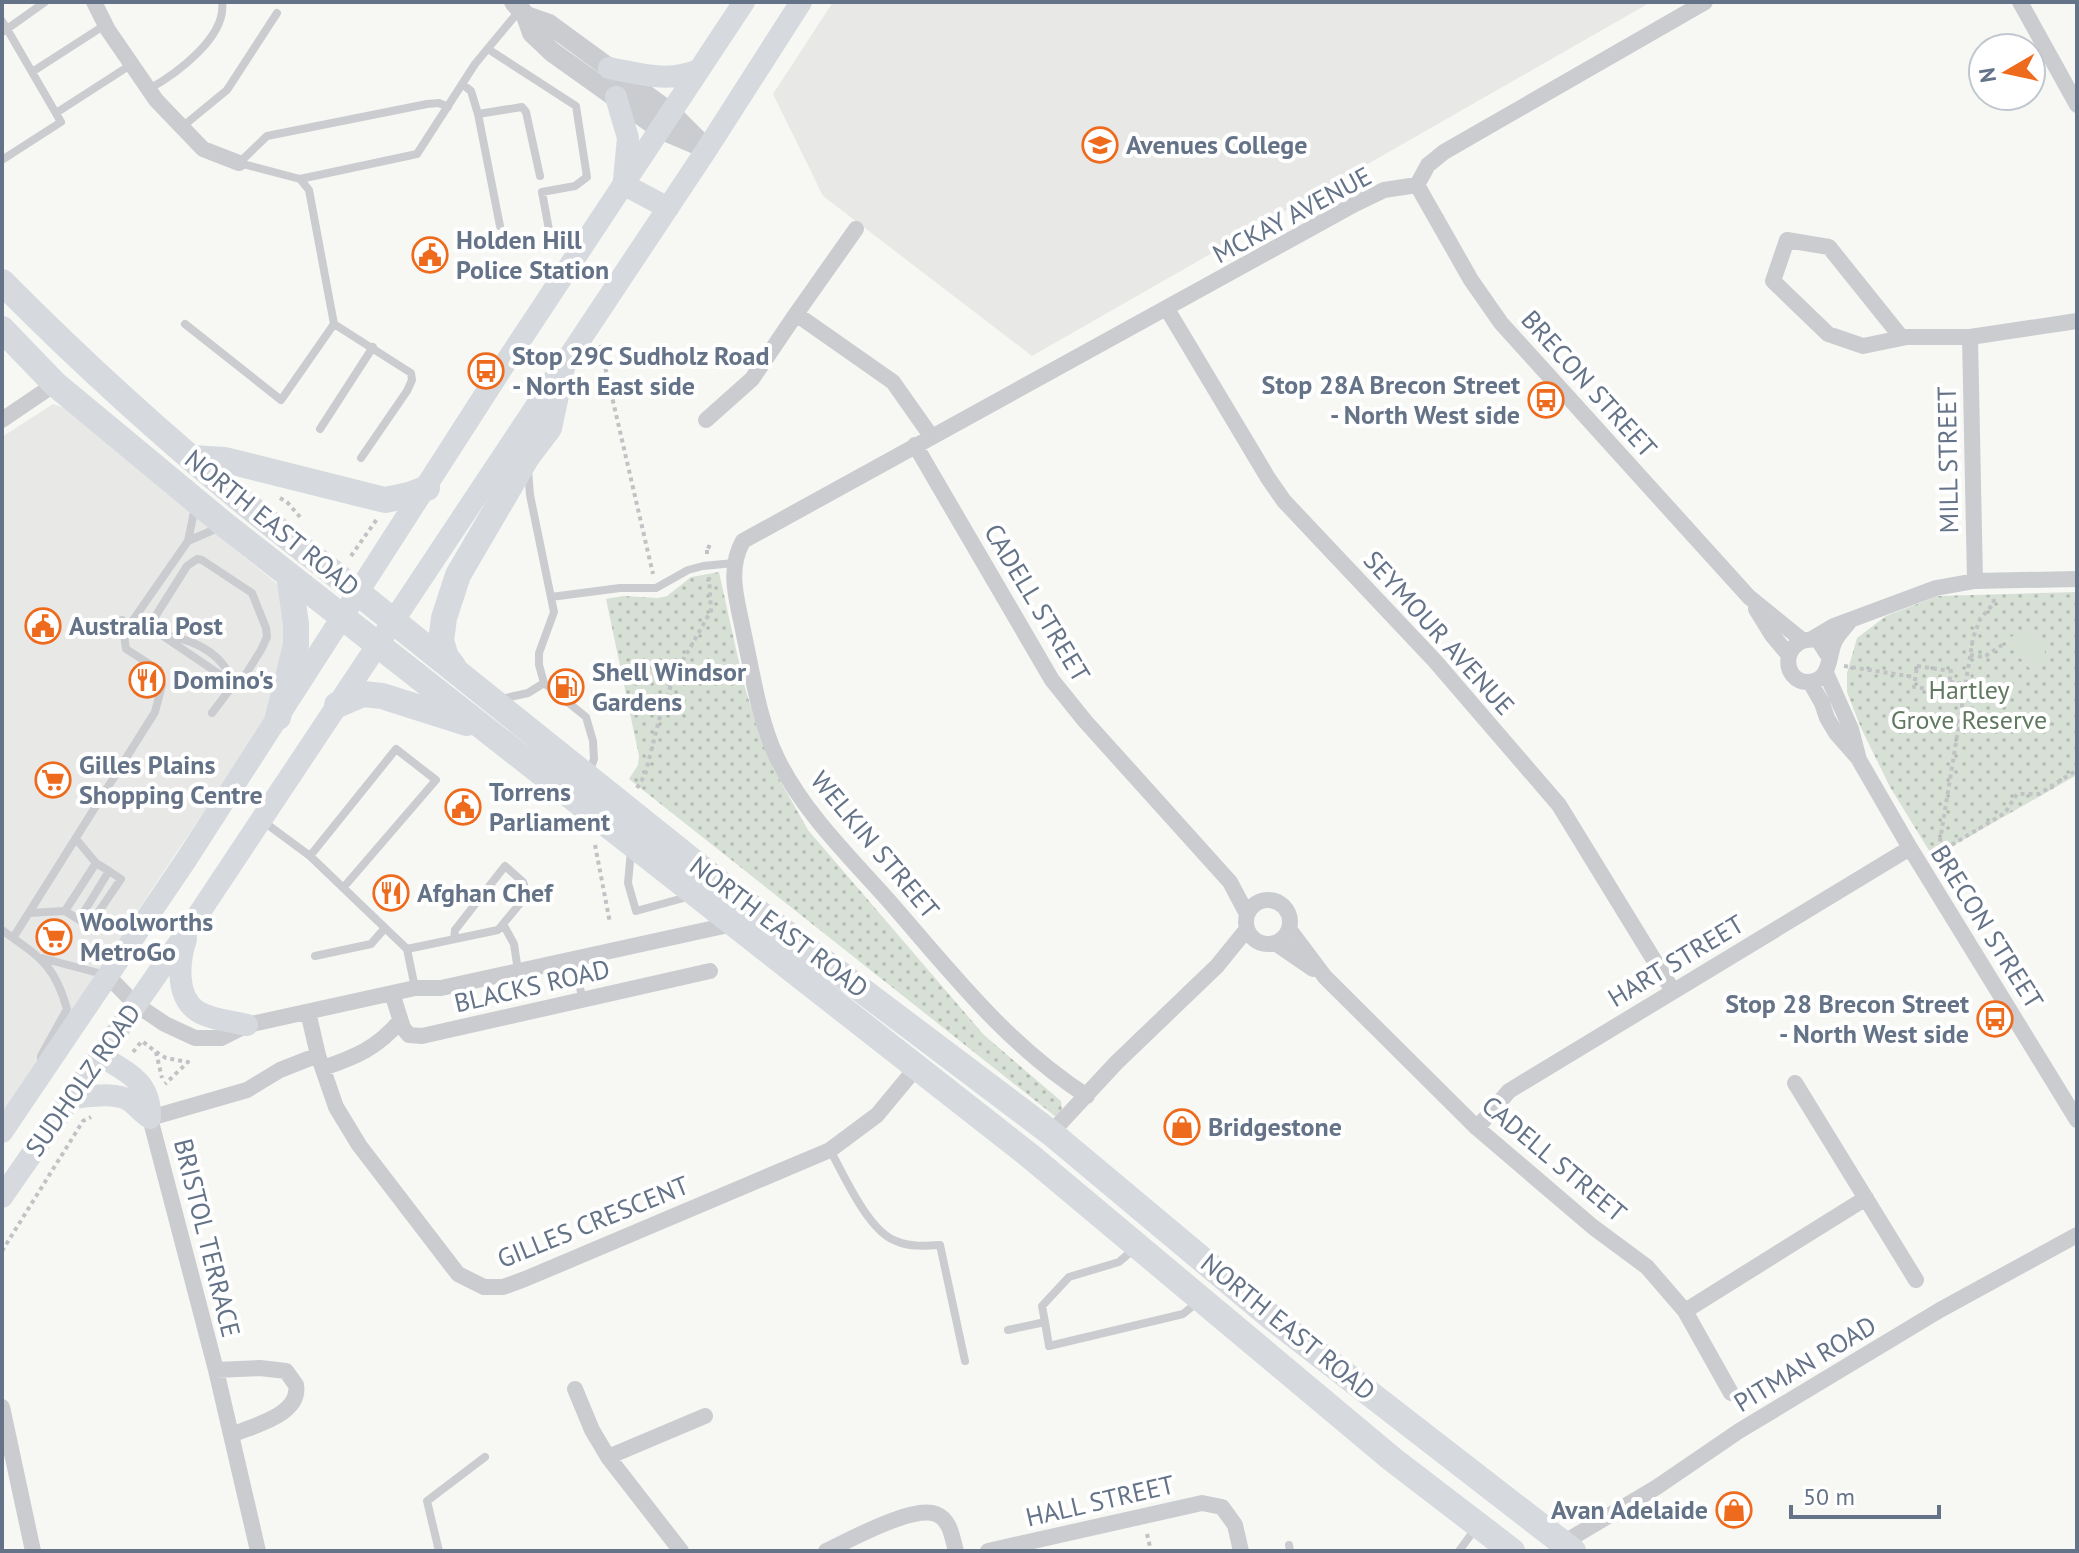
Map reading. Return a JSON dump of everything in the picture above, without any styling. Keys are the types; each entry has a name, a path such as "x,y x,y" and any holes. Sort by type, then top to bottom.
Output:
{"highway":[{"name":"NORTH EAST ROAD","path":"2,282 42,323 276,529 721,884 1051,1133 1271,1317 1562,1548"},
{"path":"42,323 59,361 62,376 55,384"},
{"name":"NORTH EAST ROAD","path":"2,329 55,384 225,525 1030,1156 1392,1459 1512,1551"},
{"path":"456,671 446,657 441,641 444,618 458,575 527,457 549,428 563,363"},
{"path":"192,458 225,460 385,500 427,488"},
{"path":"278,717 296,645 289,575"},
{"path":"337,705 363,694 382,696 486,729"},
{"path":"1030,1156 1051,1133"}],"main road":[{"path":"609,68 664,79 682,77 699,70 744,2"},
{"name":"SUDHOLZ ROAD","path":"2,1197 190,927 707,149 801,2"},
{"name":"SUDHOLZ ROAD","path":"2,1132 427,488 531,309 623,184 699,70"},
{"path":"616,97 628,138 623,184 668,208"},
{"path":"190,927 180,961 181,980 189,1004 209,1017 247,1025"},
{"path":"71,1098 116,1097 130,1101 138,1111 150,1118 151,1100 146,1089 99,1055"}],"street":[{"path":"94,2 105,25 149,89 182,127 203,149 239,163"},
{"path":"1417,185 1428,165 1444,152 1705,2"},
{"path":"2020,2 2077,105"},
{"path":"520,9 549,24 609,68 665,121"},
{"path":"520,9 532,33 542,43 616,97 665,121 707,149"},
{"name":"MCKAY AVENUE","path":"931,436 1365,199 1384,190 1417,185"},
{"name":"BRECON STREET","path":"1417,185 1471,280 1501,323 1749,597 1772,635 1788,654"},
{"path":"706,420 752,379 856,229"},
{"path":"1902,338 1829,247 1787,240 1773,281 1828,334 1863,346 1902,338 1970,337 2077,321"},
{"name":"SEYMOUR AVENUE","path":"1167,309 1284,501 1435,661 1559,805 1673,991"},
{"path":"734,563 743,541 931,436 893,382 796,314"},
{"name":"MILL STREET","path":"1970,337 1975,581"},
{"path":"2,420 55,384"},
{"name":"CADELL STREET","path":"915,445 1052,680 1230,882 1247,922"},
{"name":"WELKIN STREET","path":"734,563 734,587 761,712 776,756 805,806 999,1026 1055,1075 1087,1096"},
{"path":"1850,621 1835,638 1831,665 1820,679 1810,682 1793,675 1788,665 1788,654 1796,644 1834,626 1920,592 1975,581 2077,579"},
{"name":"BRECON STREET","path":"1749,597 1807,640"},
{"path":"1807,640 1818,640 1825,647 1831,665"},
{"name":"BRECON STREET","path":"1831,665 1858,758"},
{"name":"BRECON STREET","path":"1810,682 1831,726 1858,758 2077,1120"},
{"name":"HART STREET","path":"1477,1128 1509,1091 1910,848"},
{"name":"CADELL STREET","path":"1230,882 1264,900"},
{"path":"1051,1133 1116,1063 1217,966 1256,903 1264,900 1284,907 1289,929 1282,940 1267,943 1217,966"},
{"path":"1247,922 1267,943"},
{"name":"BLACKS ROAD","path":"107,975 135,1004 165,1024 195,1038 221,1038 247,1025 415,988 441,988 733,924"},
{"name":"CADELL STREET","path":"1289,929 1325,977 1477,1128 1593,1227 1647,1267 1685,1311 1731,1393"},
{"name":"CADELL STREET","path":"1267,943 1325,977"},
{"name":"BLACKS ROAD","path":"400,1021 409,1035 422,1036 710,971"},
{"path":"150,1118 247,1090 280,1070 359,1056 386,1038 400,1021 392,993"},
{"name":"GILLES CRESCENT","path":"308,1012 336,1107 359,1145 458,1274 484,1287 503,1287 525,1279 830,1150 877,1115 916,1068"},
{"path":"1795,1083 1916,1280"},
{"name":"BRISTOL TERRACE","path":"150,1118 216,1370 258,1551"},
{"path":"1685,1311 1866,1198"},
{"name":"PITMAN ROAD","path":"1562,1548 1739,1431 2077,1235"},
{"name":"BRISTOL TERRACE","path":"216,1370 260,1368 286,1371 296,1385 295,1402 288,1410 232,1435"},
{"path":"575,1389 592,1430 608,1457 681,1551"},
{"path":"2,1407 33,1551"},
{"path":"608,1457 705,1416"},
{"name":"HALL STREET","path":"988,1551 1202,1503 1222,1507 1235,1525 1241,1551"},
{"path":"826,1551 916,1512 937,1514 949,1525 956,1551"}],"lane":[{"path":"2,160 61,122 4,27 45,2"},
{"path":"149,89 166,80 194,57 214,33 224,13 222,2"},
{"path":"239,163 300,179 417,154 462,84 520,9"},
{"path":"182,127 227,90 277,13"},
{"path":"32,72 105,25"},
{"path":"488,49 576,106 587,177 575,186 542,192 550,235"},
{"path":"56,113 132,64"},
{"path":"462,84 471,91 478,114 500,226"},
{"path":"239,163 267,136 427,104 439,103 448,107"},
{"path":"478,114 522,107 526,112 540,176"},
{"path":"185,324 281,400 334,324 309,190 300,179"},
{"path":"334,324 411,373 412,380 407,391 361,458"},
{"path":"320,429 373,347"},
{"path":"527,457 530,495 554,612 539,653 544,683 586,717 594,759 588,776"},
{"path":"124,633 188,541 196,500"},
{"path":"188,541 225,525"},
{"path":"212,713 234,684 246,674 267,637 263,616 252,593 197,559 187,566 153,620 157,632 234,684"},
{"path":"551,597 620,588 656,588 688,570 734,563"},
{"path":"13,938 155,712 162,685 159,670 126,649 122,620"},
{"path":"493,700 528,693 544,683"},
{"path":"310,856 396,749 436,780 343,888"},
{"path":"261,820 310,856 407,949 415,988"},
{"path":"29,913 65,911 89,926 121,879 96,863 76,839"},
{"path":"632,844 628,883 636,911 696,894"},
{"path":"65,911 96,863"},
{"path":"407,949 498,930 523,900 526,891 523,882 505,866 455,930 454,939"},
{"path":"79,920 109,871"},
{"path":"503,924 514,944 518,971"},
{"path":"315,956 371,944 385,928"},
{"path":"2,930 41,958 60,983 67,1009 41,1056 42,1071"},
{"path":"41,958 107,975"},
{"path":"572,959 584,1000"},
{"path":"830,1150 877,1229 894,1241 920,1247 940,1245 965,1361"},
{"path":"1138,1245 1119,1262 1069,1277 1042,1306 1049,1346 1183,1314 1202,1298"},
{"path":"1008,1330 1045,1322"},
{"path":"439,1551 427,1501 485,1457"},
{"path":"1459,1551 1477,1525"}],"path":[{"path":"599,342 656,588"},
{"path":"351,556 381,514"},
{"path":"623,805 645,775 674,676 711,611 708,574"},
{"path":"1938,853 1970,655 1980,619 1994,603 1992,581"},
{"path":"1970,655 1984,657 2005,643"},
{"path":"1831,665 1915,677"},
{"path":"1917,666 1951,671 1950,682 1948,692 1914,687 1917,666"},
{"path":"1950,682 1966,684"},
{"path":"1920,864 2005,813 2017,794 2039,794 2077,770"},
{"path":"595,845 610,923"},
{"path":"142,1041 166,1058 188,1062 163,1086 156,1052"},
{"path":"2,1251 83,1121 99,1115"}],"shaded area":[{"name":"Avenues College","path":"833,2 1651,2 1032,356 823,196 773,94"},
{"path":"53,404 64,408 276,583 286,601 293,638 263,723 2,1114 2,437"}],"green space":[{"path":"719,572 743,681 761,740 808,830 984,1035 1061,1101 1062,1110 1056,1117 629,779 638,765 639,756 606,599 623,596 659,598 667,596 691,577"},
{"name":"Hartley Grove Reserve","path":"2077,592 2077,775 1933,857 1890,787 1847,692 1847,673 1857,638 1886,616 1938,596"},
{"path":"2021,631 2036,635 2044,647 2045,659 2034,673 2004,641"}],"place":[{"name":"Avenues College","path":"1100,145"},
{"name":"Holden Hill Police Station","path":"430,255"},
{"name":"Stop 29C Sudholz Road - North East side","path":"486,371"},
{"name":"Stop 28A Brecon Street - North West side","path":"1546,400"},
{"name":"Australia Post","path":"43,626"},
{"name":"Domino's","path":"147,680"},
{"name":"Shell Windsor Gardens","path":"566,687"},
{"name":"Gilles Plains Shopping Centre","path":"53,780"},
{"name":"Torrens Parliament","path":"463,807"},
{"name":"Afghan Chef","path":"391,893"},
{"name":"Woolworths MetroGo","path":"54,937"},
{"name":"Stop 28 Brecon Street - North West side","path":"1995,1019"},
{"name":"Bridgestone","path":"1182,1127"},
{"name":"Avan Adelaide","path":"1734,1510"}]}
